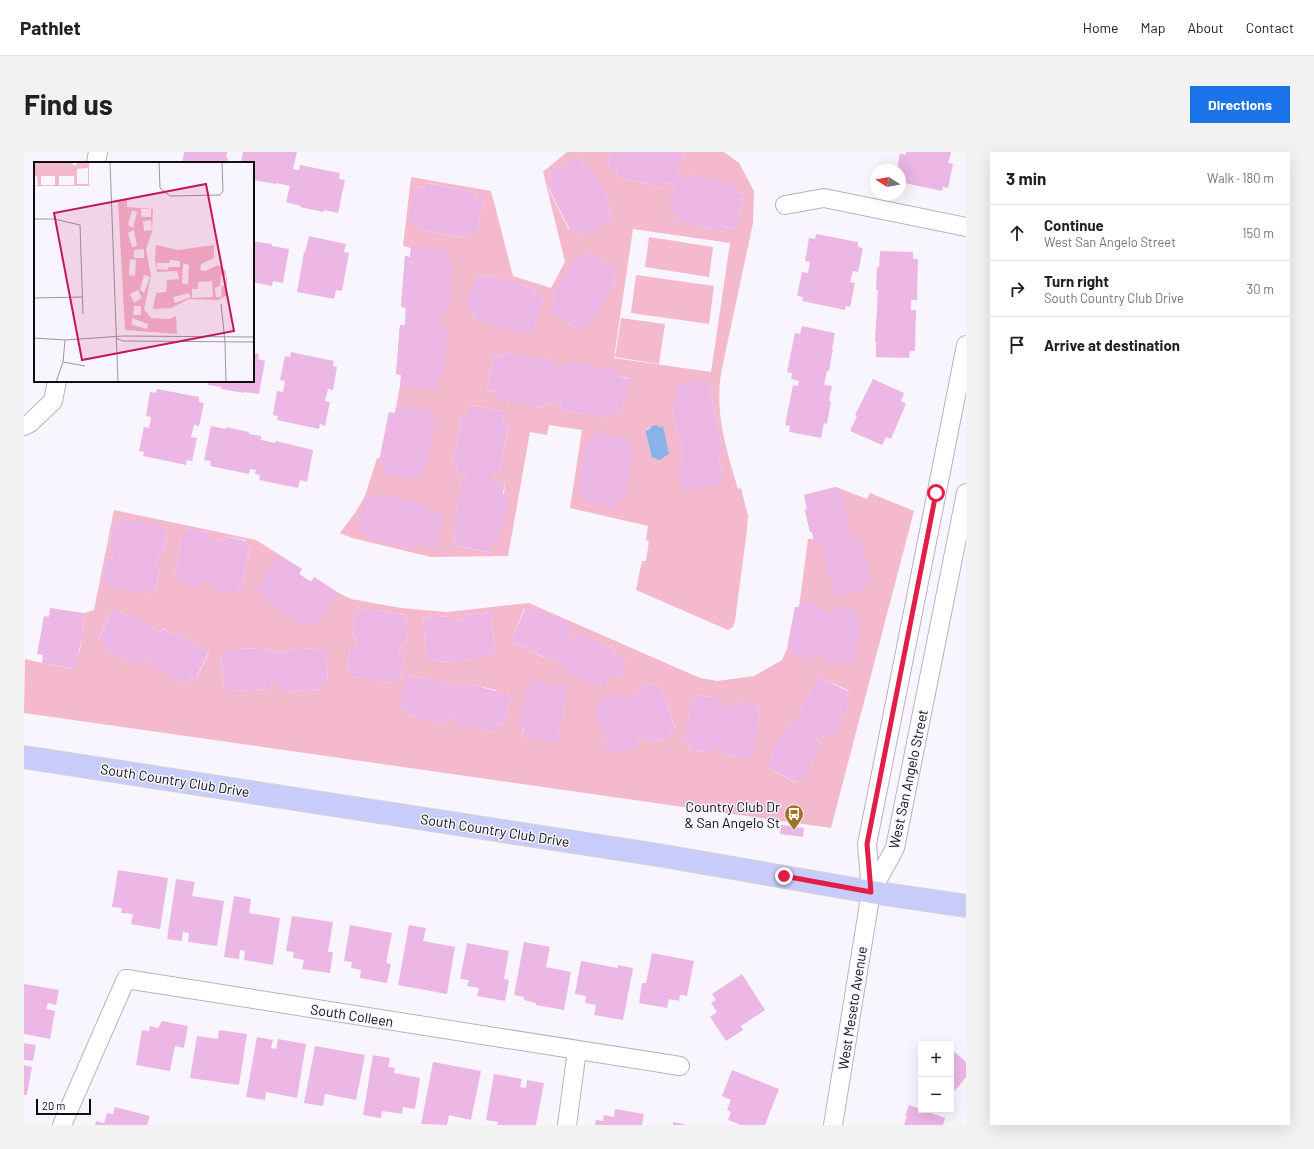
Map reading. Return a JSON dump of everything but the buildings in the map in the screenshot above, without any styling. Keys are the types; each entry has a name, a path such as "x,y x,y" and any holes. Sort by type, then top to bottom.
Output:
{"main road":[{"name":"South Country Club Drive","path":"24,757 643,853 871,892 966,906"}],"street":[{"path":"96,162 98,152"},
{"path":"784,205 824,198 966,227"},
{"name":"West San Angelo Street","path":"871,892 867,844 966,346"},
{"path":"24,426 30,423 53,401 57,382"},
{"path":"936,493 966,495"},
{"name":"West San Angelo Street","path":"871,892 895,848 966,495"},
{"name":"West Meseto Avenue","path":"833,1125 871,892"},
{"name":"South Colleen","path":"62,1125 126,979 680,1066"},
{"path":"567,1125 578,1050"}],"shaded area":[{"path":"567,152 611,152 607,167 617,170 616,176 664,188 666,182 675,185 668,211 678,214 676,220 724,232 726,226 736,229 745,194 735,191 736,186 689,174 688,179 677,176 684,152 724,152 739,163 754,191 753,223 721,373 719,404 726,446 738,489 741,488 748,516 735,621 733,627 728,630 636,590 642,561 646,561 649,541 646,540 648,526 570,508 582,430 549,425 547,435 530,432 508,556 431,557 352,538 340,533 355,513 365,496 377,458 380,458 389,412 395,413 401,375 396,374 400,325 405,325 406,308 401,307 405,256 410,257 411,248 403,246 411,177 491,191 513,276 551,288 565,262 543,172","holes":["580,157 585,167 590,165 612,209 608,211 612,220 579,237 575,227 569,230 547,186 553,182 548,173","427,183 475,192 474,197 484,199 477,234 467,233 465,238 417,229 418,224 408,222 415,186 425,188","633,229 730,243 711,372 614,358","588,251 618,271 612,280 616,283 589,324 585,322 579,330 549,311 555,302 550,298 577,257 582,260","490,274 536,290 534,295 544,298 532,332 522,329 520,334 473,318 475,313 466,309 478,275 488,278","505,352 553,361 553,366 561,368 561,365 628,378 621,414 612,412 610,419 560,409 561,403 554,401 553,405 545,403 544,408 496,398 496,392 487,390 493,355 504,357","708,379 724,454 718,456 724,483 677,461 684,460 671,403 678,401","470,405 505,412 503,422 509,424 499,474 493,473 491,480 505,483 499,542 493,541 490,553 454,545 456,534 452,533 462,483 466,483 468,475 456,473 457,466 452,465 462,415 467,416","656,425 660,427 662,426 655,458 652,458 645,430"]},
{"path":"649,237 713,247 709,277 645,267"},
{"path":"636,275 714,286 709,324 631,313"},
{"path":"621,318 665,324 659,364 615,357"},
{"path":"836,487 867,499 870,493 914,511 831,828 24,713 25,659 75,669 78,652 80,652 84,613 94,610 114,510 256,540 302,569 299,574 311,582 314,577 351,599 401,608 447,612 529,603 700,678 717,681 754,676 782,660 787,649 795,607 799,607 808,539 814,539 812,532 810,532 805,510 807,509 804,495","holes":["114,522 167,532 162,556 157,555 155,566 160,568 155,591 150,590 149,594 107,586 107,581 102,580 107,557 112,558 115,547 109,545","188,528 211,533 210,539 222,541 223,536 246,540 245,546 250,547 241,589 202,581 201,586 174,575 182,533 187,533","533,607 569,624 567,628 572,631 569,637 575,639 578,634 614,650 612,654 627,660 619,679 610,675 605,687 558,666 559,662 546,657 545,658 511,641 524,609 531,612","362,608 405,615 404,619 409,620 406,644 401,643 399,655 404,656 400,679 395,679 394,683 352,677 352,672 347,671 350,648 356,648 357,637 352,636 356,613 361,613","113,609 127,616 128,614 160,632 162,628 175,635 176,633 196,643 195,645 209,652 197,677 191,675 187,684 151,666 153,661 149,659 146,663 141,660 138,665 103,648 105,643 98,639","491,612 495,654 485,655 485,658 438,662 438,659 427,660 423,618 450,616 450,621 465,620 464,615","260,648 260,650 273,649 273,653 311,648 311,650 326,649 328,681 322,682 322,689 282,692 282,687 277,687 276,683 270,684 270,689 231,691 231,686 224,687 221,653 237,651 237,649","408,675 445,682 445,684 458,687 459,684 474,687 474,685 496,690 496,693 510,696 504,724 498,723 496,732 457,723 458,718 453,716 452,721 446,719 444,724 406,715 407,710 400,708","819,676 849,691 846,698 851,700 833,735 828,734 825,738 819,735 816,740 822,743 804,778 800,776 796,783 767,767 773,754 772,752 782,732 785,733 791,722 794,723 801,711 799,710","655,682 657,688 662,687 675,728 671,730 673,735 650,743 648,737 637,740 638,746 615,754 612,748 608,749 596,707 600,706 599,700 619,693 621,699 639,694 637,688","526,689 565,704 557,742 523,736","699,695 722,699 721,705 733,707 734,701 758,706 757,711 760,712 753,754 749,754 748,759 724,755 725,750 713,748 712,753 689,749 690,743 684,742 692,700 698,700"]}],"water":[{"path":"656,425 660,427 663,426 669,454 659,460 652,458 645,430 648,430 652,426"}],"place":[{"name":"Country Club Dr & San Angelo St","path":"794,831"}],"route":[{"path":"784,876 871,892 867,844 936,493"}]}
